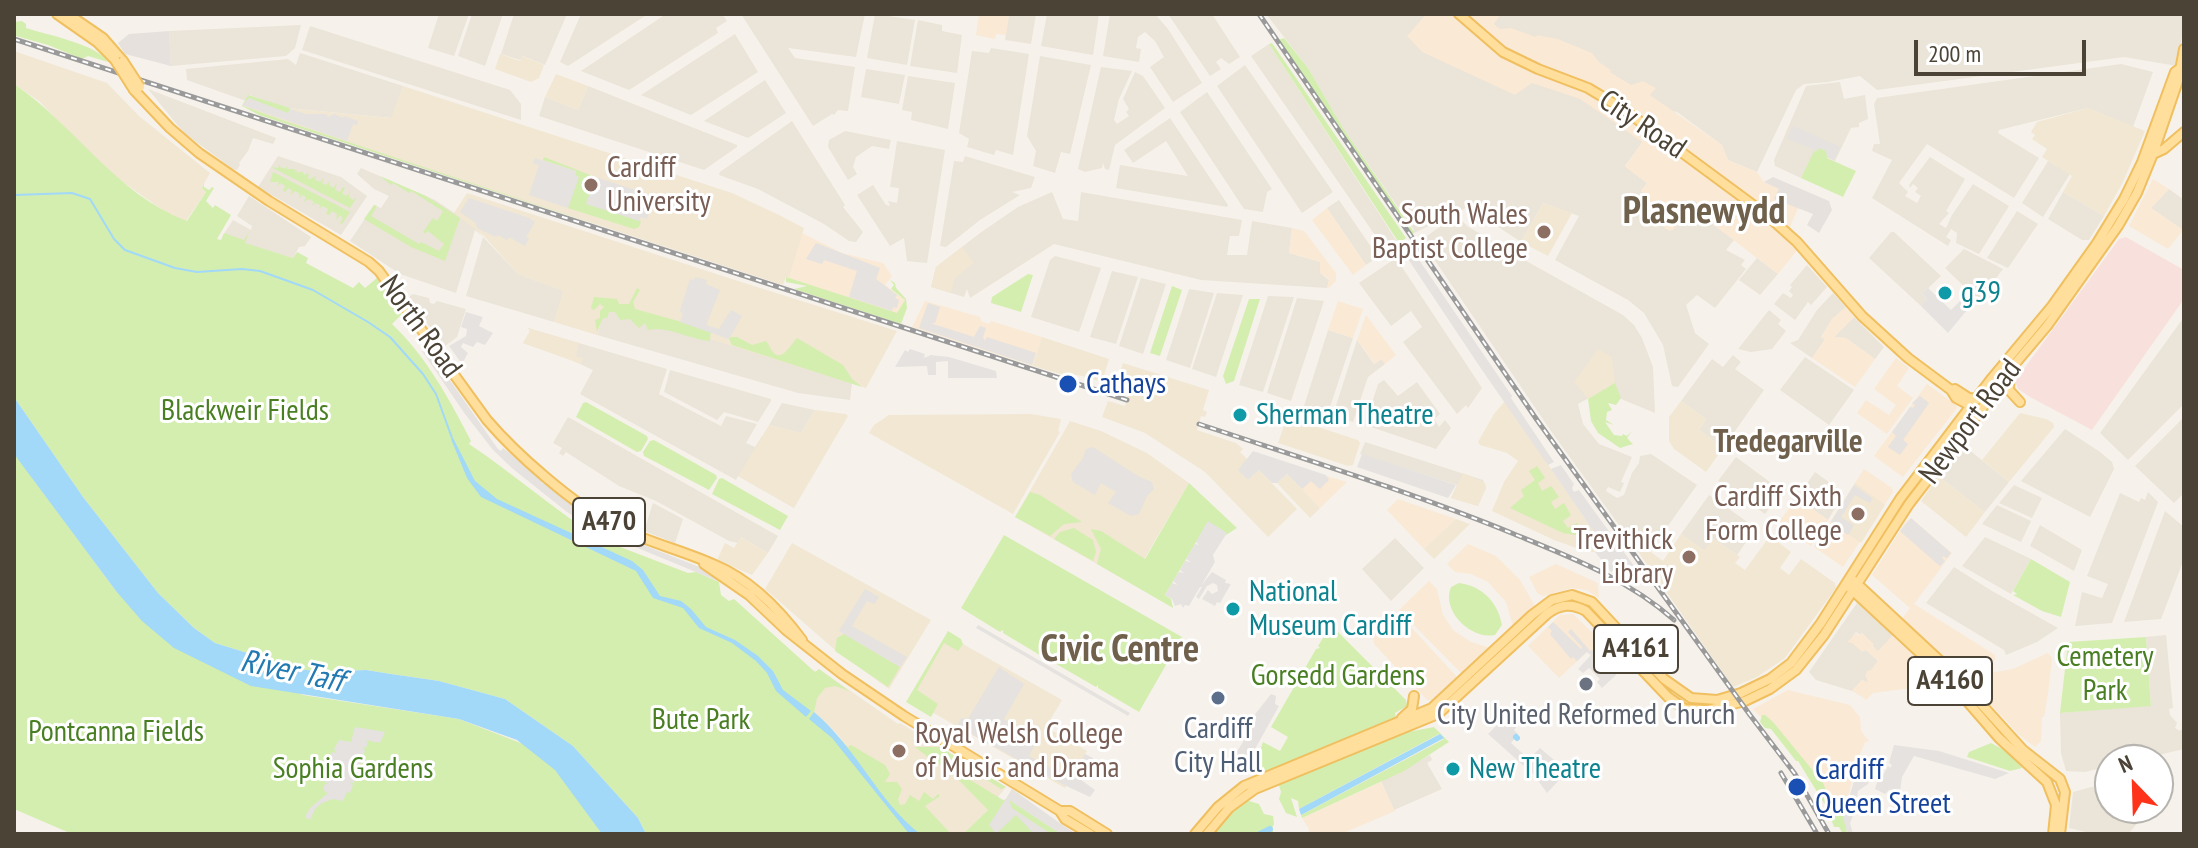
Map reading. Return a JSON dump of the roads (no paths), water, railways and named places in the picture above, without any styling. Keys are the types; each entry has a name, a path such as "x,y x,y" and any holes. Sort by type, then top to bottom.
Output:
{"main road":[{"name":"North Road","path":"57,14 119,61"},
{"name":"North Road","path":"68,14 103,38 140,87 142,97 175,133 269,201 379,271 487,420 543,473 607,522 717,565 748,583 802,640 835,669 904,716 1060,811 1065,819 1090,834"},
{"name":"City Road","path":"1459,14 1503,52 1588,88 1623,109 1768,216 1797,242 1862,316 1916,364 1951,390 1955,389 1980,402"},
{"name":"Newport Road","path":"1430,713 1557,607 1571,605 1586,611 1671,700 1685,709 1722,708 1745,701 1784,680 1811,653 1900,499 1980,402 2010,371 2109,241 2137,193 2153,154 2178,81 2184,49"},
{"name":"Newport Road","path":"1430,713 1546,604 1567,595 1592,602 1664,679 1687,697 1717,700 1741,693 1784,669 1805,647 1852,584 1980,402 2079,269 2119,208 2142,162 2175,72 2179,69"},
{"path":"2142,162 2161,152 2184,132"},
{"path":"2010,371 2009,390 2020,402"},
{"name":"A4160","path":"1852,584 1946,677 1999,738 2047,782 2056,805 2053,834"},
{"name":"A4160","path":"1852,584 1957,678 2023,750 2060,779 2065,796 2060,834"},
{"path":"1399,721 1411,711 1414,696"},
{"name":"A4161","path":"1195,834 1218,807 1244,786 1399,721 1430,713"},
{"name":"A4161","path":"1207,834 1229,808 1255,789 1430,713"},
{"name":"North Road","path":"1060,811 1070,811 1107,834"}],"water":[{"name":"River Taff","path":"14,397 83,497 158,593 194,628 215,643 299,669 322,672 366,670 439,681 505,699 573,746 638,818 646,834 602,834 555,770 517,740 459,719 251,686 174,648 142,621 116,591 17,458 14,453"},
{"path":"453,438 475,481 497,499 632,561 643,570 660,596 681,601 706,627 735,640 758,656 773,671 783,690 811,711 806,717 776,691 767,673 756,661 732,643 699,628 683,608 653,598 636,571 481,497 467,478"},
{"path":"814,712 842,741 905,821 920,834 909,834 832,738 809,719"},
{"path":"1440,734 1444,738 1301,815 1299,809"}],"waterway":[{"path":"14,195 72,193 90,199 114,239 125,250 175,268 197,272 260,271 313,290 390,337 423,374 436,394 452,438"},
{"path":"1260,834 1270,829"}],"railway":[{"path":"1259,14 1537,420 1795,774 1829,834"},
{"path":"14,39 1127,400"},
{"path":"1199,424 1397,490 1535,543 1618,581 1674,620"},
{"path":"1781,773 1816,832"}],"place":[{"name":"Cardiff University","path":"591,185"},
{"name":"South Wales Baptist College","path":"1544,232"},
{"name":"g39","path":"1945,293"},
{"name":"Cathays","path":"1068,384"},
{"name":"Sherman Theatre","path":"1240,415"},
{"name":"Cardiff Sixth Form College","path":"1858,514"},
{"name":"Trevithick Library","path":"1689,557"},
{"name":"National Museum Cardiff","path":"1233,609"},
{"name":"City United Reformed Church","path":"1586,684"},
{"name":"Cardiff City Hall","path":"1218,698"},
{"name":"Royal Welsh College of Music and Drama","path":"899,751"},
{"name":"New Theatre","path":"1453,769"},
{"name":"Cardiff Queen Street","path":"1797,787"}],"district":[{"name":"Plasnewydd","path":"1704,212"},
{"name":"Tredegarville","path":"1788,443"},
{"name":"Civic Centre","path":"1120,650"}],"park label":[{"name":"Blackweir Fields","path":"245,411"},
{"name":"Cemetery Park","path":"2105,674"},
{"name":"Gorsedd Gardens","path":"1338,676"},
{"name":"Bute Park","path":"701,720"},
{"name":"Pontcanna Fields","path":"116,732"},
{"name":"Sophia Gardens","path":"353,769"}]}
